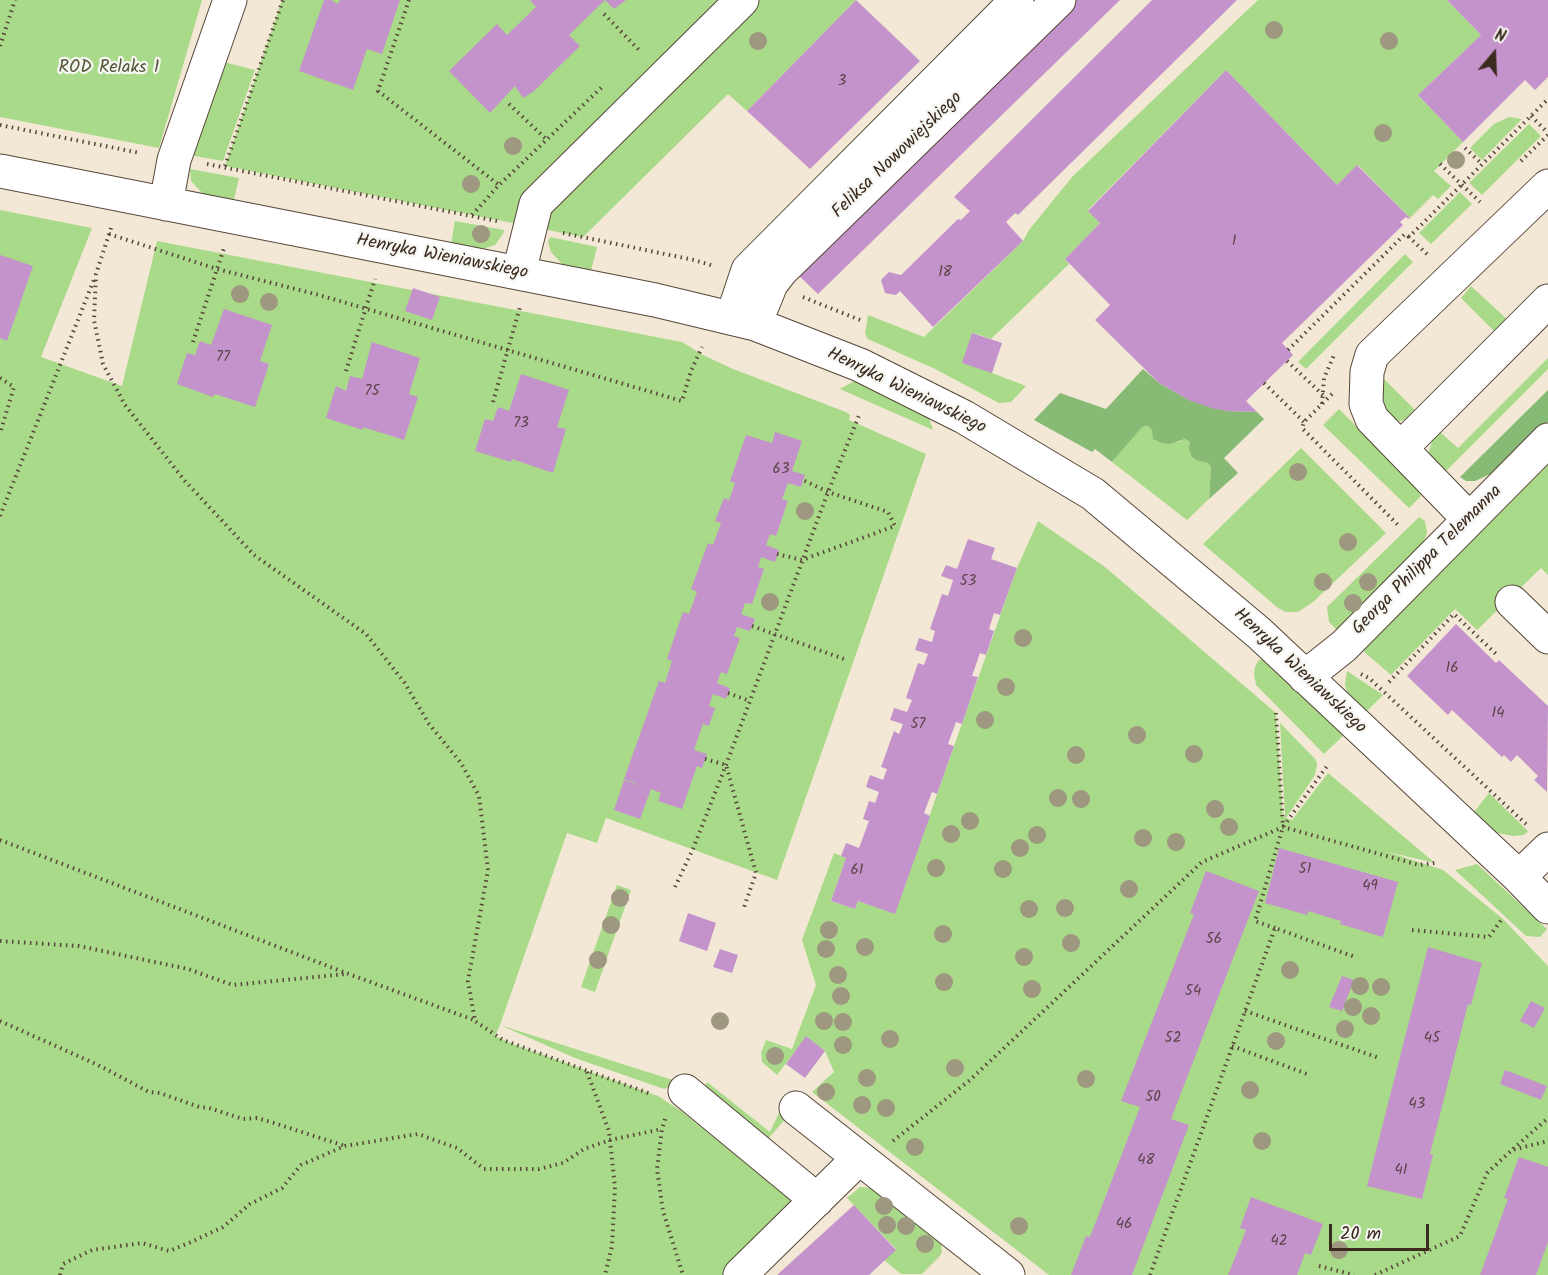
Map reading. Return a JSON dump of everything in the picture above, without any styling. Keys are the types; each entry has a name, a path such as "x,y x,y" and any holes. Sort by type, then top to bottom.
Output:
{"street":[{"path":"166,204 174,160 230,0"},
{"path":"520,288 536,204 742,0"},
{"name":"Feliksa Nowowiejskiego","path":"758,280 748,270 1017,0"},
{"name":"Feliksa Nowowiejskiego","path":"743,321 758,280 804,246 1059,0"},
{"name":"Henryka Wieniawskiego","path":"0,171 166,204 520,288 655,300 743,321 860,365 964,417 1093,494 1259,633 1548,907"},
{"path":"1469,519 1372,419 1368,412 1367,372 1372,355 1548,186"},
{"path":"1401,448 1548,301"},
{"name":"Georga Philippa Telemanna","path":"1305,677 1344,646 1548,440"},
{"path":"1512,602 1548,637"},
{"path":"1519,878 1539,839"},
{"path":"670,1100 757,1149 817,1200"},
{"path":"796,1108 1008,1275"},
{"path":"740,1275 860,1158"}],"path":[{"path":"0,45 15,0"},
{"path":"225,166 283,0"},
{"path":"409,0 378,91 499,185"},
{"path":"604,14 640,51"},
{"path":"632,59 648,43"},
{"path":"471,216 499,185 606,83"},
{"path":"1409,237 1548,99"},
{"path":"509,104 547,140"},
{"path":"1531,116 1548,133"},
{"path":"0,125 174,160 225,166 694,260 758,280 860,320"},
{"path":"1466,148 1482,164"},
{"path":"1440,164 1480,202"},
{"path":"0,516 96,274 112,226 117,195"},
{"path":"109,234 217,269 366,308 682,400 691,371 702,347"},
{"path":"1287,350 1405,234 1427,254"},
{"path":"193,342 224,247"},
{"path":"96,274 94,320 103,364 125,405 185,481 254,555 366,634 404,682 429,724 461,763 479,796 488,870 468,981 475,1021"},
{"path":"346,371 376,276"},
{"path":"493,402 508,350 520,288"},
{"path":"1287,361 1323,395"},
{"path":"0,378 14,387 0,434"},
{"path":"1264,383 1304,422"},
{"path":"675,887 693,849 726,765 860,412"},
{"path":"777,554 802,560 894,526 888,512 828,492 803,480"},
{"path":"1389,682 1454,614 1496,654"},
{"path":"752,626 847,660"},
{"path":"1335,653 1348,667 1369,678 1539,839"},
{"path":"728,693 750,701"},
{"path":"1276,713 1283,827"},
{"path":"705,759 726,765"},
{"path":"726,765 756,873 743,910"},
{"path":"1327,766 1283,827 1255,921 1355,957"},
{"path":"892,1142 969,1080 1202,862 1283,827 1419,865 1435,863"},
{"path":"0,840 346,974 475,1021 502,1040 670,1100 662,1129 657,1169 663,1212 682,1275"},
{"path":"1412,930 1489,937 1503,919"},
{"path":"1150,1275 1275,928"},
{"path":"0,941 79,946 188,969 233,985 346,974"},
{"path":"1245,1011 1379,1058"},
{"path":"0,1021 98,1065 149,1092 160,1093 243,1119 257,1118 345,1146"},
{"path":"1232,1046 1307,1074"},
{"path":"586,1071 609,1131 615,1187 612,1246 605,1275"},
{"path":"1375,1275 1460,1236 1487,1173 1548,1118"},
{"path":"60,1275 63,1264 92,1250 142,1243 169,1251 189,1243 223,1227 250,1204 282,1188 301,1165 345,1146 418,1134 457,1148 484,1169 539,1169 563,1163 584,1149 610,1140 662,1129"},
{"path":"1512,1150 1548,1141"},
{"path":"1318,1266 1354,1275"}],"green space":[{"name":"ROD Relaks 1","path":"0,0 202,0 159,148 0,117"},
{"path":"282,0 856,0 747,111 728,94 583,237 225,166"},
{"path":"1258,0 1447,0 1481,35 1418,95 1463,142 1434,171 1451,186 1438,199 1433,195 1410,218 1358,165 1337,185 1226,70 1088,210 1100,223 1065,259 1069,264 991,339 973,333 992,373 1026,386 1011,402 999,403 935,369 868,339 865,334 868,315 924,337 1023,241 1029,230 1072,177"},
{"path":"220,61 255,70 223,161 189,155"},
{"path":"1509,117 1522,119 1482,160 1470,148 1494,124"},
{"path":"1529,124 1541,136 1482,195 1469,183"},
{"path":"190,169 239,178 233,203 205,196 191,181"},
{"path":"1460,192 1472,204 1431,244 1419,233"},
{"path":"0,210 92,228 41,357 122,386 157,241 682,342 733,369 846,412 850,415 849,420 926,454 777,880 606,818 597,843 567,833 495,1036 658,1096 681,1111 805,1211 740,1275 0,1275"},
{"path":"455,221 504,230 495,245 483,249 451,244"},
{"path":"550,237 597,247 591,271 562,264 551,252 548,242"},
{"path":"1405,254 1413,262 1306,369 1298,362"},
{"path":"1471,286 1510,322 1497,334 1461,298"},
{"path":"1548,358 1548,369 1444,473 1428,455 1433,438 1439,431 1458,448"},
{"path":"1143,369 1159,383 1189,400 1228,411 1257,412 1264,419 1224,458 1238,473 1209,499 1211,467 1208,463 1192,457 1189,449 1190,442 1185,439 1169,444 1162,443 1153,439 1152,430 1148,426 1142,427 1112,462 1095,449 1092,452 1034,420 1060,393 1106,409"},
{"path":"1382,377 1418,413 1400,421 1386,416 1377,381"},
{"path":"858,379 929,418 933,430 840,389"},
{"path":"1548,390 1548,422 1501,469 1475,481 1466,481 1460,477"},
{"path":"1339,409 1417,487 1421,496 1409,508 1323,425"},
{"path":"1147,426 1178,442 1185,439 1190,442 1198,461 1208,463 1211,467 1209,499 1187,520 1112,462 1137,432"},
{"path":"1301,448 1386,533 1313,602 1298,612 1286,612 1278,608 1203,544"},
{"path":"1548,461 1548,575 1541,568 1477,630 1455,609 1391,675 1361,649"},
{"path":"1419,517 1425,521 1427,533 1423,543 1339,632 1329,622 1327,607"},
{"path":"1038,521 1105,567 1276,713 1283,817 1285,817 1280,723 1316,760 1317,765 1315,775 1286,818 1292,820 1328,773 1435,863 1388,852 1443,870 1503,919 1548,966 1548,1275 1049,1275 812,1092 834,1072 825,1051 806,1037 777,1075 762,1062 761,1053 766,1040 792,1049 816,985 802,940 834,853 846,858 831,901 855,909 858,901 895,913 1017,568"},
{"path":"1264,658 1344,735 1324,754 1256,685 1255,667 1258,661"},
{"path":"1347,671 1383,695 1362,716 1349,699 1345,684"},
{"path":"1489,793 1528,831 1524,835 1513,836 1492,832 1471,816"},
{"path":"1477,864 1547,929 1540,937 1526,936 1455,870"},
{"path":"617,885 631,890 595,992 581,987"},
{"path":"500,1025 679,1082 664,1089 575,1058"},
{"path":"707,1082 770,1132 783,1104 787,1117 768,1139 704,1091"},
{"path":"860,1187 873,1188 941,1239 940,1256 922,1274 901,1274 884,1260 896,1249 847,1198"}],"building":[{"path":"324,0 332,0 338,4 340,0 400,0 382,54 367,49 353,90 299,71"},
{"path":"530,0 605,0 569,35 580,46 533,92 523,98 515,86 490,113 449,71 497,24 507,35 536,7"},
{"path":"605,0 626,0 614,9"},
{"path":"856,0 920,61 810,169 747,111"},
{"path":"1075,0 1120,0 818,294 795,272"},
{"path":"1152,0 1237,0 1018,215 1015,213 1006,222 1023,241 933,327 900,291 896,295 885,293 881,280 889,272 901,275 958,219 961,220 970,211 954,197"},
{"path":"1447,0 1548,0 1548,77 1535,90 1525,80 1463,142 1418,95 1481,35"},
{"path":"1226,70 1337,185 1357,165 1410,218 1406,217 1400,222 1403,225 1282,343 1293,355 1246,401 1257,412 1211,408 1189,400 1159,383 1095,320 1110,305 1065,259 1100,223 1088,211"},
{"path":"0,255 33,266 7,341 0,338"},
{"path":"413,288 440,297 432,320 405,311"},
{"path":"224,309 272,325 260,361 269,364 255,407 215,394 213,397 177,384 187,353 195,355 200,341 211,345"},
{"path":"972,333 1002,343 992,373 962,363"},
{"path":"372,342 420,358 409,394 418,397 404,440 326,418 336,386 346,391 350,376 362,379"},
{"path":"521,374 569,390 557,427 566,429 553,473 512,459 511,462 475,451 485,419 493,421 498,407 509,411"},
{"path":"775,432 802,441 792,471 805,475 801,487 788,483 782,499 788,501 776,536 770,534 766,545 779,550 775,562 761,557 758,567 764,569 752,604 745,603 741,614 755,619 750,631 737,627 734,636 740,638 727,674 721,672 717,683 730,688 726,699 713,694 709,706 715,708 709,726 703,724 694,750 707,754 702,768 697,766 682,809 658,801 661,793 651,789 640,819 614,810 624,780 645,787 624,779 659,681 665,683 672,661 667,659 683,612 689,614 697,592 691,589 708,543 713,545 721,523 715,521 724,498 729,500 735,483 730,481 746,435 772,443"},
{"path":"968,539 995,548 991,559 1017,568 1000,615 994,613 989,629 994,631 986,655 980,653 972,676 978,677 962,724 956,722 948,744 954,746 937,794 932,792 924,813 930,816 895,914 858,901 855,909 831,901 846,858 841,856 846,843 859,848 869,821 863,819 869,801 875,803 879,792 866,787 870,775 883,780 887,769 881,767 894,731 899,734 903,724 890,720 894,708 907,712 912,700 906,698 918,663 924,665 928,654 915,650 919,638 932,642 935,631 930,629 942,594 948,596 953,580 941,576 946,565 957,569"},
{"path":"1456,624 1496,663 1499,660 1548,706 1547,792 1534,780 1538,776 1517,755 1511,762 1504,755 1502,757 1452,710 1448,715 1407,676"},
{"path":"1279,848 1398,882 1383,937 1340,924 1341,921 1308,911 1307,915 1265,903"},
{"path":"1206,871 1259,891 1171,1119 1189,1125 1132,1275 1071,1275 1086,1236 1090,1237 1140,1107 1121,1101 1194,914 1190,913"},
{"path":"688,913 716,923 707,951 679,941"},
{"path":"1428,947 1482,963 1471,1005 1468,1004 1430,1154 1433,1155 1422,1199 1367,1186"},
{"path":"720,949 738,955 732,973 713,967"},
{"path":"1342,976 1354,980 1342,1011 1329,1007"},
{"path":"1531,1001 1545,1008 1534,1028 1520,1021"},
{"path":"806,1036 825,1051 805,1078 786,1064"},
{"path":"1505,1070 1547,1086 1541,1100 1500,1084"},
{"path":"1519,1157 1548,1167 1548,1242 1536,1275 1480,1275 1508,1199 1504,1198"},
{"path":"1251,1197 1323,1224 1311,1255 1305,1253 1297,1275 1228,1275 1246,1230 1240,1228"},
{"path":"854,1205 896,1250 869,1275 777,1275"}]}
